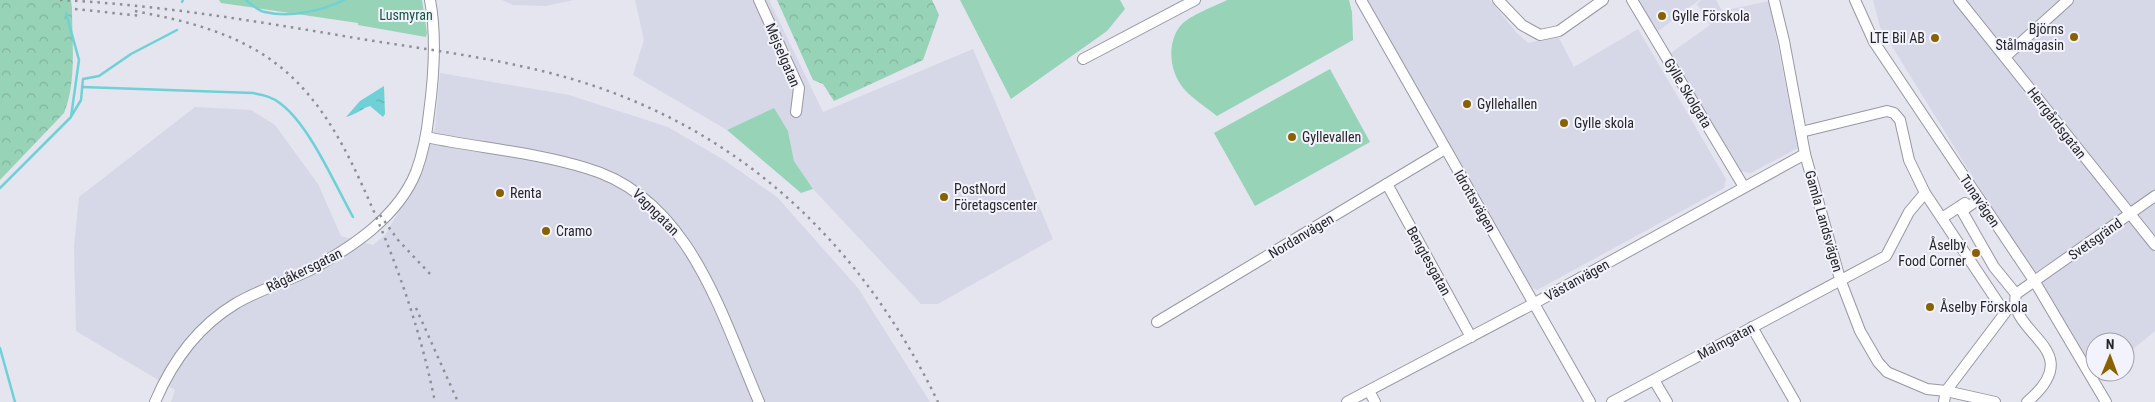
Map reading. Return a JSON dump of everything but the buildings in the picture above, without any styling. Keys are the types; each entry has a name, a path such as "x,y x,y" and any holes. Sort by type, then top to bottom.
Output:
{"street":[{"name":"Rågåkersgatan","path":"155,402 165,379 180,355 214,319 235,304 309,270 349,248 398,204 416,172 426,137 432,91 434,50 434,19 430,0"},
{"name":"Mejselgatan","path":"759,0 799,88 796,112"},
{"path":"1083,59 1195,0"},
{"name":"Idrottsvägen","path":"1361,0 1590,402"},
{"path":"1498,0 1522,26 1540,35 1559,31 1603,0"},
{"name":"Gylle Skolgata","path":"1632,0 1744,187"},
{"name":"Gamla Landsvägen","path":"1774,0 1784,41 1805,154 1840,279 1860,331 1878,362 1887,372 1927,389 1946,391 1995,402"},
{"name":"Tunavägen","path":"1855,0 1874,42 2035,282 2106,402"},
{"name":"Herrgårdsgatan","path":"1959,0 2155,245"},
{"path":"2005,57 2068,0"},
{"path":"1801,132 1886,111 1894,113 1900,120 1908,160 1925,193 2006,313 1946,391 1944,402"},
{"name":"Vagngatan","path":"426,137 588,168 626,184 643,196 666,218 688,248 704,277 759,402"},
{"name":"Nordanvägen","path":"1157,322 1445,149"},
{"name":"Västanvägen","path":"1347,402 1533,304 1805,154"},
{"name":"Bengtesgatan","path":"1386,184 1471,337"},
{"name":"Malmgatan","path":"1612,402 1886,256 1909,212 1925,193"},
{"name":"Svetsgränd","path":"2035,282 2155,196"},
{"path":"1942,218 1978,197"},
{"path":"1978,197 1962,211 1994,267 2016,294"},
{"path":"2026,402 2037,394 2050,371 2050,360 2044,346 2020,315 2014,304 2016,294 2035,282"},
{"path":"1752,327 1795,402"},
{"path":"1654,380 1667,402"},
{"path":"1369,391 1375,402"}],"shaded area":[{"path":"502,0 573,0 546,6 513,5"},
{"path":"635,0 769,0 823,112 973,49 1053,239 938,304 921,304 813,189 794,161 788,131 774,109 727,130 633,75 644,40"},
{"name":"Gylle skola","path":"1365,0 1490,0 1516,32 1528,43 1558,36 1574,67 1638,29 1726,179 1724,188 1537,290 1531,287"},
{"name":"Gylle Förskola","path":"1637,0 1699,0 1656,33"},
{"path":"1701,0 1716,0 1722,11 1769,1 1798,148 1751,173 1738,171 1671,53 1710,25 1697,4"},
{"path":"1873,0 2155,0 2155,331 2135,348 2135,332 2085,332 2085,358 1880,27"},
{"path":"440,73 569,95 668,127 724,160 777,197 858,288 930,402 171,402 175,390 76,331 74,246 79,197 195,107 251,110 275,125 318,184 341,236 373,245 385,235 419,177 435,128"}],"green space":[{"path":"0,0 71,0 73,48 71,88 64,113 0,180"},
{"name":"Lusmyran","path":"219,0 422,0 427,33 426,37 358,25 358,23 221,3"},
{"path":"777,0 932,0 939,15 923,60 834,101 823,84 813,80"},
{"path":"960,0 1120,0 1125,9 1107,31 1011,99"},
{"path":"1227,0 1349,0 1352,12 1353,40 1217,116 1184,89 1175,74 1171,56 1173,39 1182,24 1197,14"},
{"name":"Gyllevallen","path":"1330,69 1370,142 1255,206 1214,133"},
{"path":"774,108 788,131 794,161 813,189 801,193 727,130"}],"water":[{"path":"384,86 385,114 383,117 370,106 346,117 360,101"}],"waterway":[{"path":"246,0 262,11 275,14 295,14 316,10 344,0"},
{"path":"0,188 71,117 79,60 66,13"},
{"path":"72,115 81,100 83,79 99,76 131,54 177,30"},
{"path":"82,87 253,93 271,98 281,104 302,126 353,217"},
{"path":"0,348 15,402"}],"railway":[{"path":"60,0 98,2 211,15 467,56 520,66 572,79 633,101 690,128 742,162 790,200 834,244 873,292 907,345 938,402"},
{"path":"75,9 142,16"},
{"path":"135,11 166,17 226,35 254,49 276,64 296,81 313,100 341,143 385,237 417,330 435,402"},
{"path":"380,215 398,240 431,275"},
{"path":"416,308 458,402"}],"place":[{"name":"Gylle Förskola","path":"1662,16"},
{"name":"Björns Stålmagasin","path":"2074,37"},
{"name":"LTE Bil AB","path":"1935,38"},
{"name":"Gyllehallen","path":"1467,104"},
{"name":"Gylle skola","path":"1564,123"},
{"name":"Gyllevallen","path":"1292,137"},
{"name":"Renta","path":"500,193"},
{"name":"PostNord Företagscenter","path":"944,197"},
{"name":"Cramo","path":"546,231"},
{"name":"Åselby Food Corner","path":"1976,253"},
{"name":"Åselby Förskola","path":"1930,307"}]}
